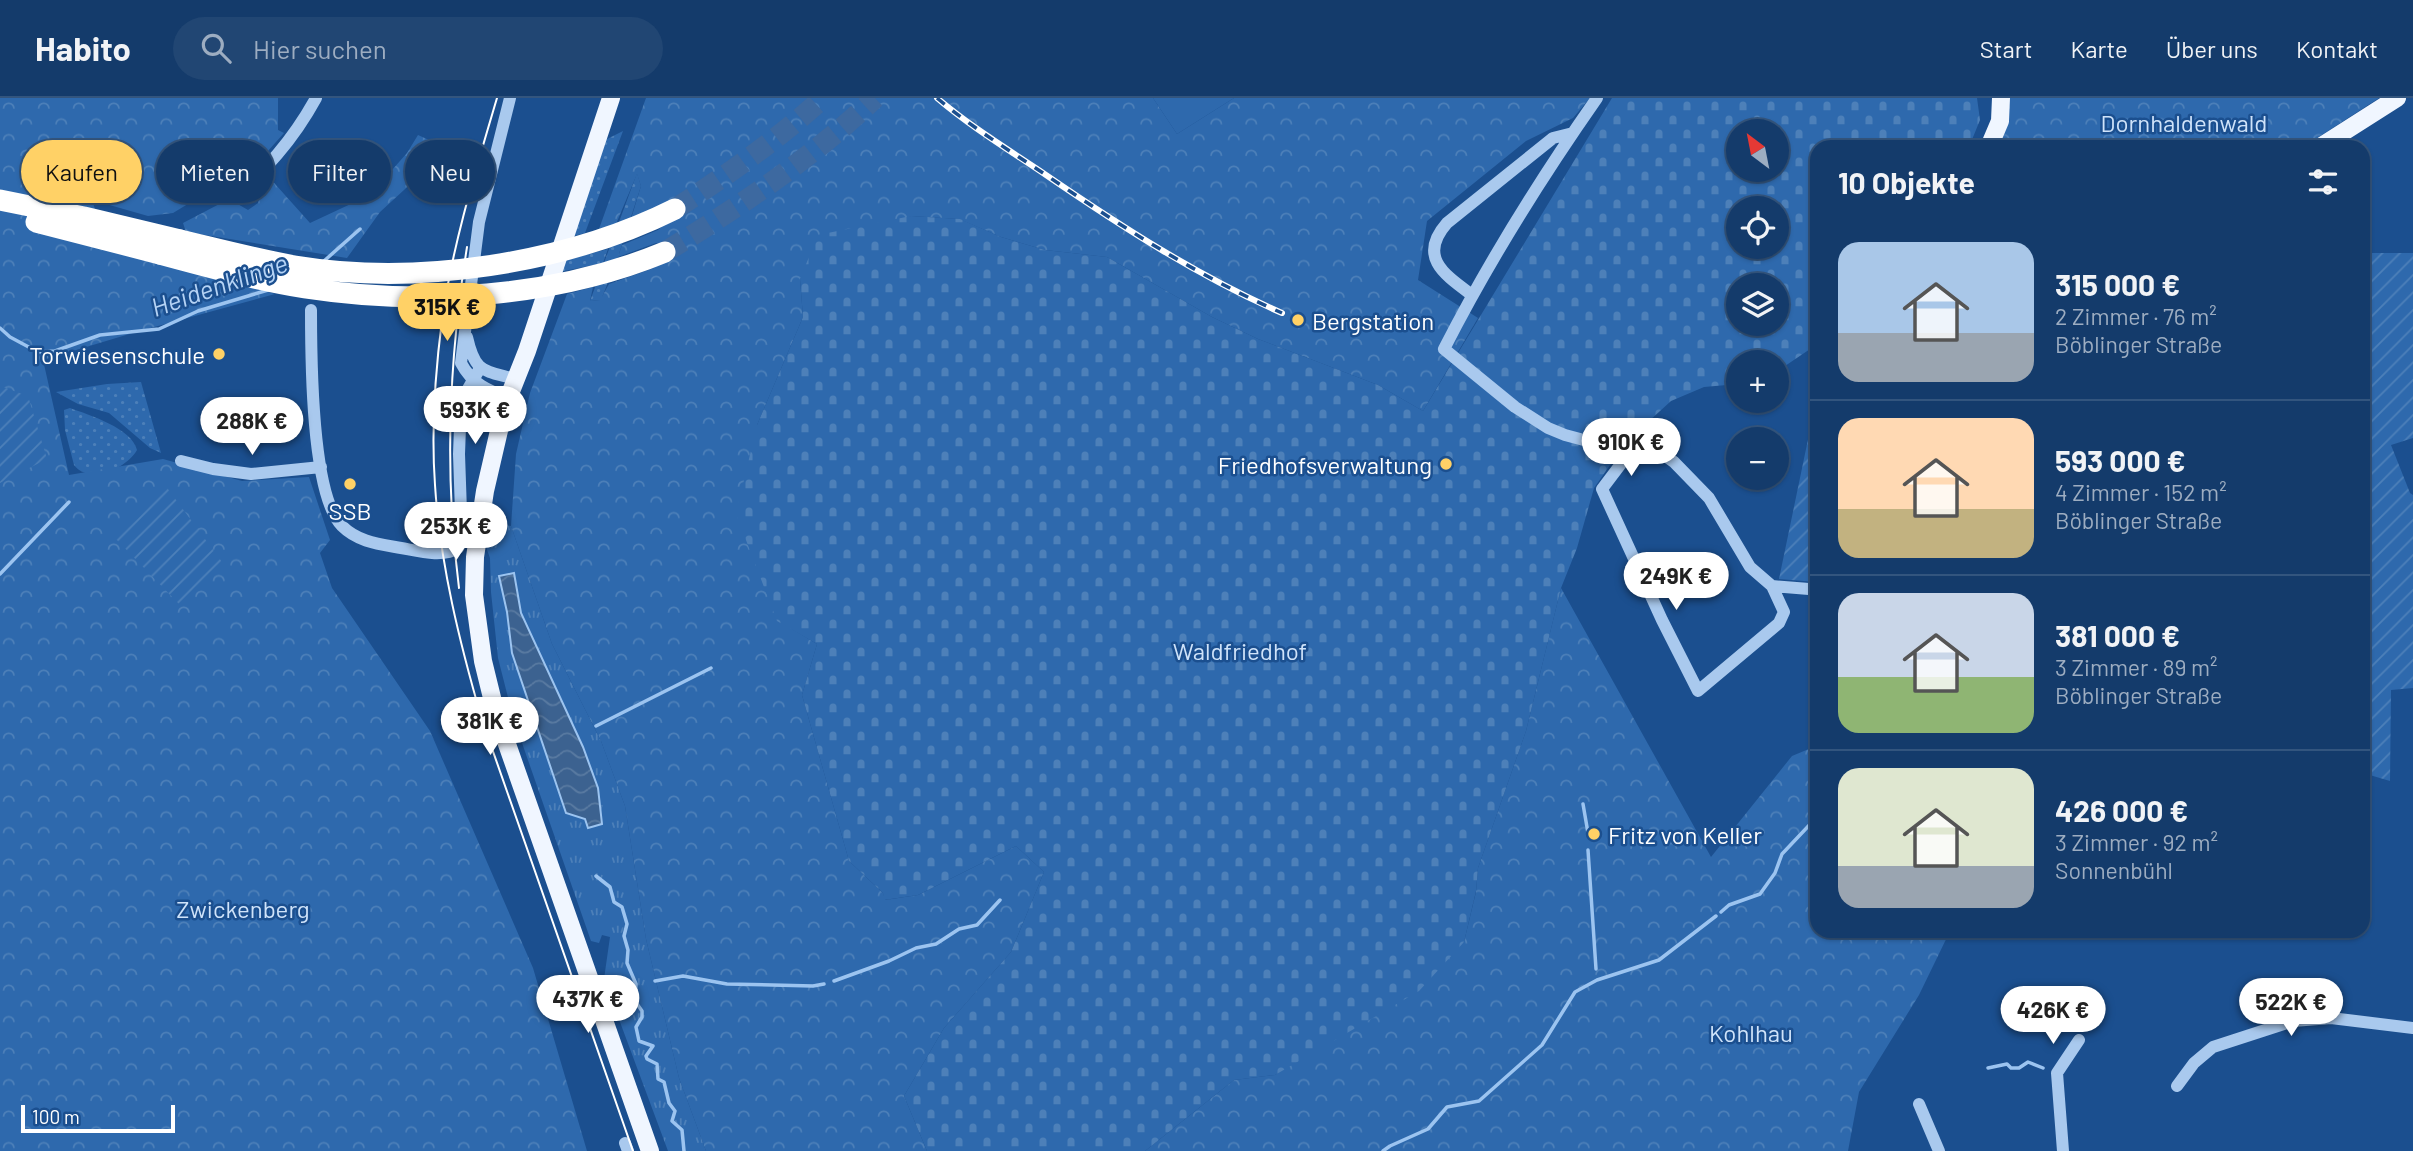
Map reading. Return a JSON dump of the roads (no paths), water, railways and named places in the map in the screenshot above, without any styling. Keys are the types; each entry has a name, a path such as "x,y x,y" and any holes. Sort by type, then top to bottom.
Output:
{"highway":[{"path":"0,200 296,266 388,272 439,271 485,266 567,250 644,225 675,209"},
{"path":"0,215 82,232 256,279 305,288 388,296 490,293 580,279 632,265 665,252"}],"main road":[{"path":"611,98 508,398 485,491 475,557 474,595 483,661 495,710 650,1151"},
{"path":"1992,140 2000,121 2001,98"},
{"path":"2331,140 2397,98"},
{"path":"480,534 484,616 490,658 506,720 568,904 657,1151"}],"street":[{"path":"274,157 316,98"},
{"path":"508,398 479,386 461,363 479,222 510,98"},
{"path":"1597,98 1472,296 1444,349 1516,407 1548,428 1610,447 1653,447 1693,480 1709,498 1751,567 1772,586 1784,616 1698,691 1602,489 1633,448"},
{"path":"1472,296 1442,273 1435,259 1436,237 1447,223 1553,138 1573,133"},
{"path":"310,310 313,398 324,489 334,516 342,526 362,540 436,552 454,551 461,541 461,401 480,368"},
{"path":"465,326 471,353 480,368 515,379"},
{"path":"181,461 251,474 321,467"},
{"path":"1772,586 1810,589"},
{"path":"2177,1086 2194,1063 2213,1047 2293,1021 2331,1018 2413,1028"},
{"path":"2063,1151 2057,1073 2079,1040"},
{"path":"1919,1104 1939,1151"}],"water":[{"path":"514,573 521,613 583,747 598,788 602,824 588,828 585,819 566,813 512,653 499,576"}],"waterway":[{"name":"Heidenklinge","path":"324,261 360,229"},
{"name":"Heidenklinge","path":"0,328 10,337 38,352 55,351 100,335 159,329 198,311 268,290"},
{"path":"0,574 69,502"},
{"path":"596,726 711,668"},
{"path":"1583,804 1588,833"},
{"path":"1721,912 1729,905 1760,894 1775,873 1782,854 1810,824"},
{"path":"1588,850 1596,969"},
{"path":"596,876 610,887 614,902 622,907 627,924 624,936 628,950 627,963 636,984 635,1001 642,1011 642,1017 636,1027 639,1041 653,1046 646,1056 657,1064 658,1079 664,1082 669,1103 675,1111 672,1121 682,1130 684,1151"},
{"path":"834,981 916,948 936,944 959,929 977,925 1000,900"},
{"path":"1383,1151 1428,1129 1447,1107 1479,1101 1542,1045 1575,992 1597,980 1659,960 1716,916"},
{"path":"655,981 683,976 727,984 824,984"},
{"path":"1988,1068 2007,1064 2011,1068 2019,1068 2028,1062 2043,1068"}],"tunnel":[{"path":"675,209 751,156 823,98"},
{"path":"665,252 774,181 826,141 875,98"}],"tram line":[{"path":"497,98 458,236 442,320 433,444 441,544 459,633 482,720 633,1151"},
{"path":"459,588 451,502 451,417 456,331 467,247"}],"railway":[{"path":"937,98 990,138 1132,232 1190,267 1282,313"}],"place":[{"name":"Bergstation","path":"1298,320"},
{"name":"Torwiesenschule","path":"219,354"},
{"name":"Friedhofsverwaltung","path":"1446,464"},
{"name":"SSB","path":"350,484"},
{"name":"Fritz von Keller","path":"1594,834"}],"park label":[{"name":"Dornhaldenwald","path":"2184,122"},
{"name":"Waldfriedhof","path":"1240,650"},
{"name":"Zwickenberg","path":"243,908"},
{"name":"Kohlhau","path":"1751,1032"}]}
